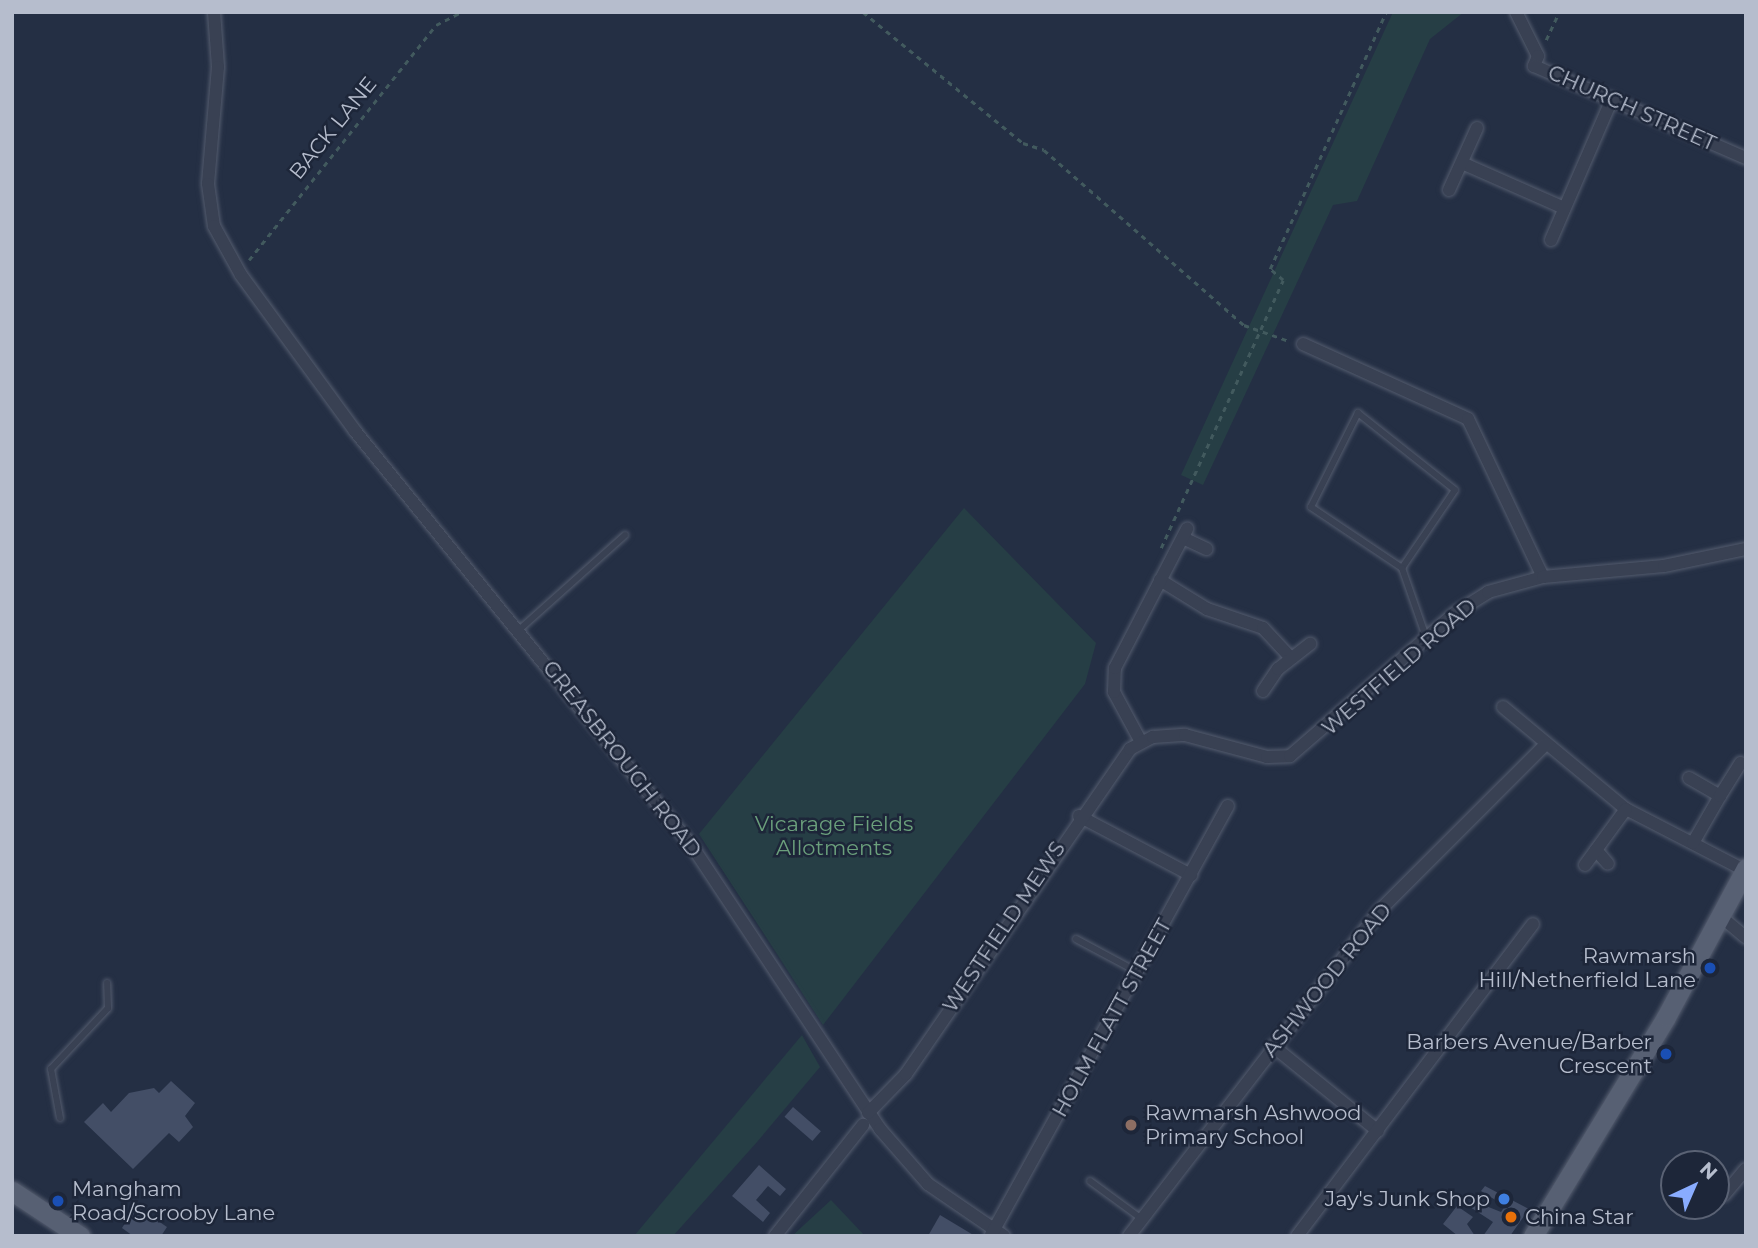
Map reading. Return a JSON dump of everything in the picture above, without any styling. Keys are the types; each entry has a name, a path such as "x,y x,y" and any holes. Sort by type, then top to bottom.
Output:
{"main road":[{"path":"1533,1236 1666,1017 1745,869"},
{"path":"12,1191 80,1236"}],"street":[{"name":"GREASBROUGH ROAD","path":"214,12 218,66 208,184 214,226 241,275 355,431 520,629 692,846 830,1059 865,1119 928,1184 996,1234"},
{"name":"CHURCH STREET","path":"1516,12 1538,56 1534,66 1746,158"},
{"path":"1551,240 1612,99"},
{"path":"1450,190 1477,128"},
{"path":"1462,163 1564,208"},
{"path":"1303,344 1468,419 1543,577"},
{"path":"1141,742 1112,683 1121,651 1185,533 1207,549"},
{"name":"WESTFIELD ROAD","path":"1141,742 1185,734 1267,757 1290,756 1473,600 1543,577 1664,566 1746,549"},
{"path":"1160,580 1207,609 1263,628 1290,657"},
{"path":"1264,691 1290,657 1310,644"},
{"path":"1503,708 1626,809 1745,869"},
{"name":"WESTFIELD MEWS","path":"775,1236 865,1119 906,1074 1079,816 1123,755 1141,742"},
{"name":"ASHWOOD ROAD","path":"1129,1236 1379,911 1546,744"},
{"path":"1693,843 1741,763"},
{"path":"1689,778 1720,796"},
{"name":"HOLM FLATT STREET","path":"996,1234 1228,806"},
{"path":"1586,865 1626,809"},
{"path":"1079,816 1191,875"},
{"path":"1596,850 1608,864"},
{"path":"1719,915 1746,938"},
{"path":"1297,1236 1533,923"},
{"path":"1273,1046 1378,1131"},
{"path":"1730,1188 1746,1169"}],"lane":[{"path":"1402,568 1455,490 1358,413 1311,507 1402,568 1426,638"},
{"path":"520,629 625,534"},
{"path":"1076,939 1138,972"},
{"path":"60,1118 51,1069 108,1008 107,983"},
{"path":"1090,1181 1142,1219"}],"path":[{"name":"BACK LANE","path":"241,275 436,25 461,12"},
{"path":"863,12 1023,143 1044,150 1259,332 1303,344"},
{"path":"1173,556 1159,547 1283,280 1270,269 1386,12"},
{"path":"1538,56 1559,12"}],"green space":[{"path":"1393,12 1464,12 1430,39 1357,201 1333,205 1203,485 1181,475"},
{"name":"Vicarage Fields Allotments","path":"964,508 1096,643 1085,684 823,1025 699,834"},
{"path":"802,1035 820,1067 673,1236 634,1236"},
{"path":"831,1200 865,1236 792,1236"}],"building":[{"path":"171,1081 195,1103 185,1116 193,1127 179,1142 169,1133 133,1169 84,1122 103,1103 111,1112 129,1093 154,1088 159,1093"},
{"path":"793,1107 821,1131 812,1141 784,1117"},
{"path":"759,1165 786,1189 780,1196 768,1186 756,1200 770,1213 763,1222 732,1196"},
{"path":"1485,1186 1529,1209 1510,1236 1483,1236 1493,1222 1467,1205 1471,1200 1501,1212 1505,1206 1481,1191"},
{"path":"136,1206 167,1227 161,1236 133,1236 122,1228"},
{"path":"1457,1206 1473,1217 1467,1224 1475,1236 1458,1236 1443,1224"},
{"path":"940,1215 975,1236 928,1236"}],"place":[{"name":"Rawmarsh Hill/Netherfield Lane","path":"1710,968"},
{"name":"Barbers Avenue/Barber Crescent","path":"1666,1054"},
{"name":"Rawmarsh Ashwood Primary School","path":"1131,1125"},
{"name":"Jay's Junk Shop","path":"1504,1199"},
{"name":"Mangham Road/Scrooby Lane","path":"58,1201"},
{"name":"China Star","path":"1511,1217"}]}
